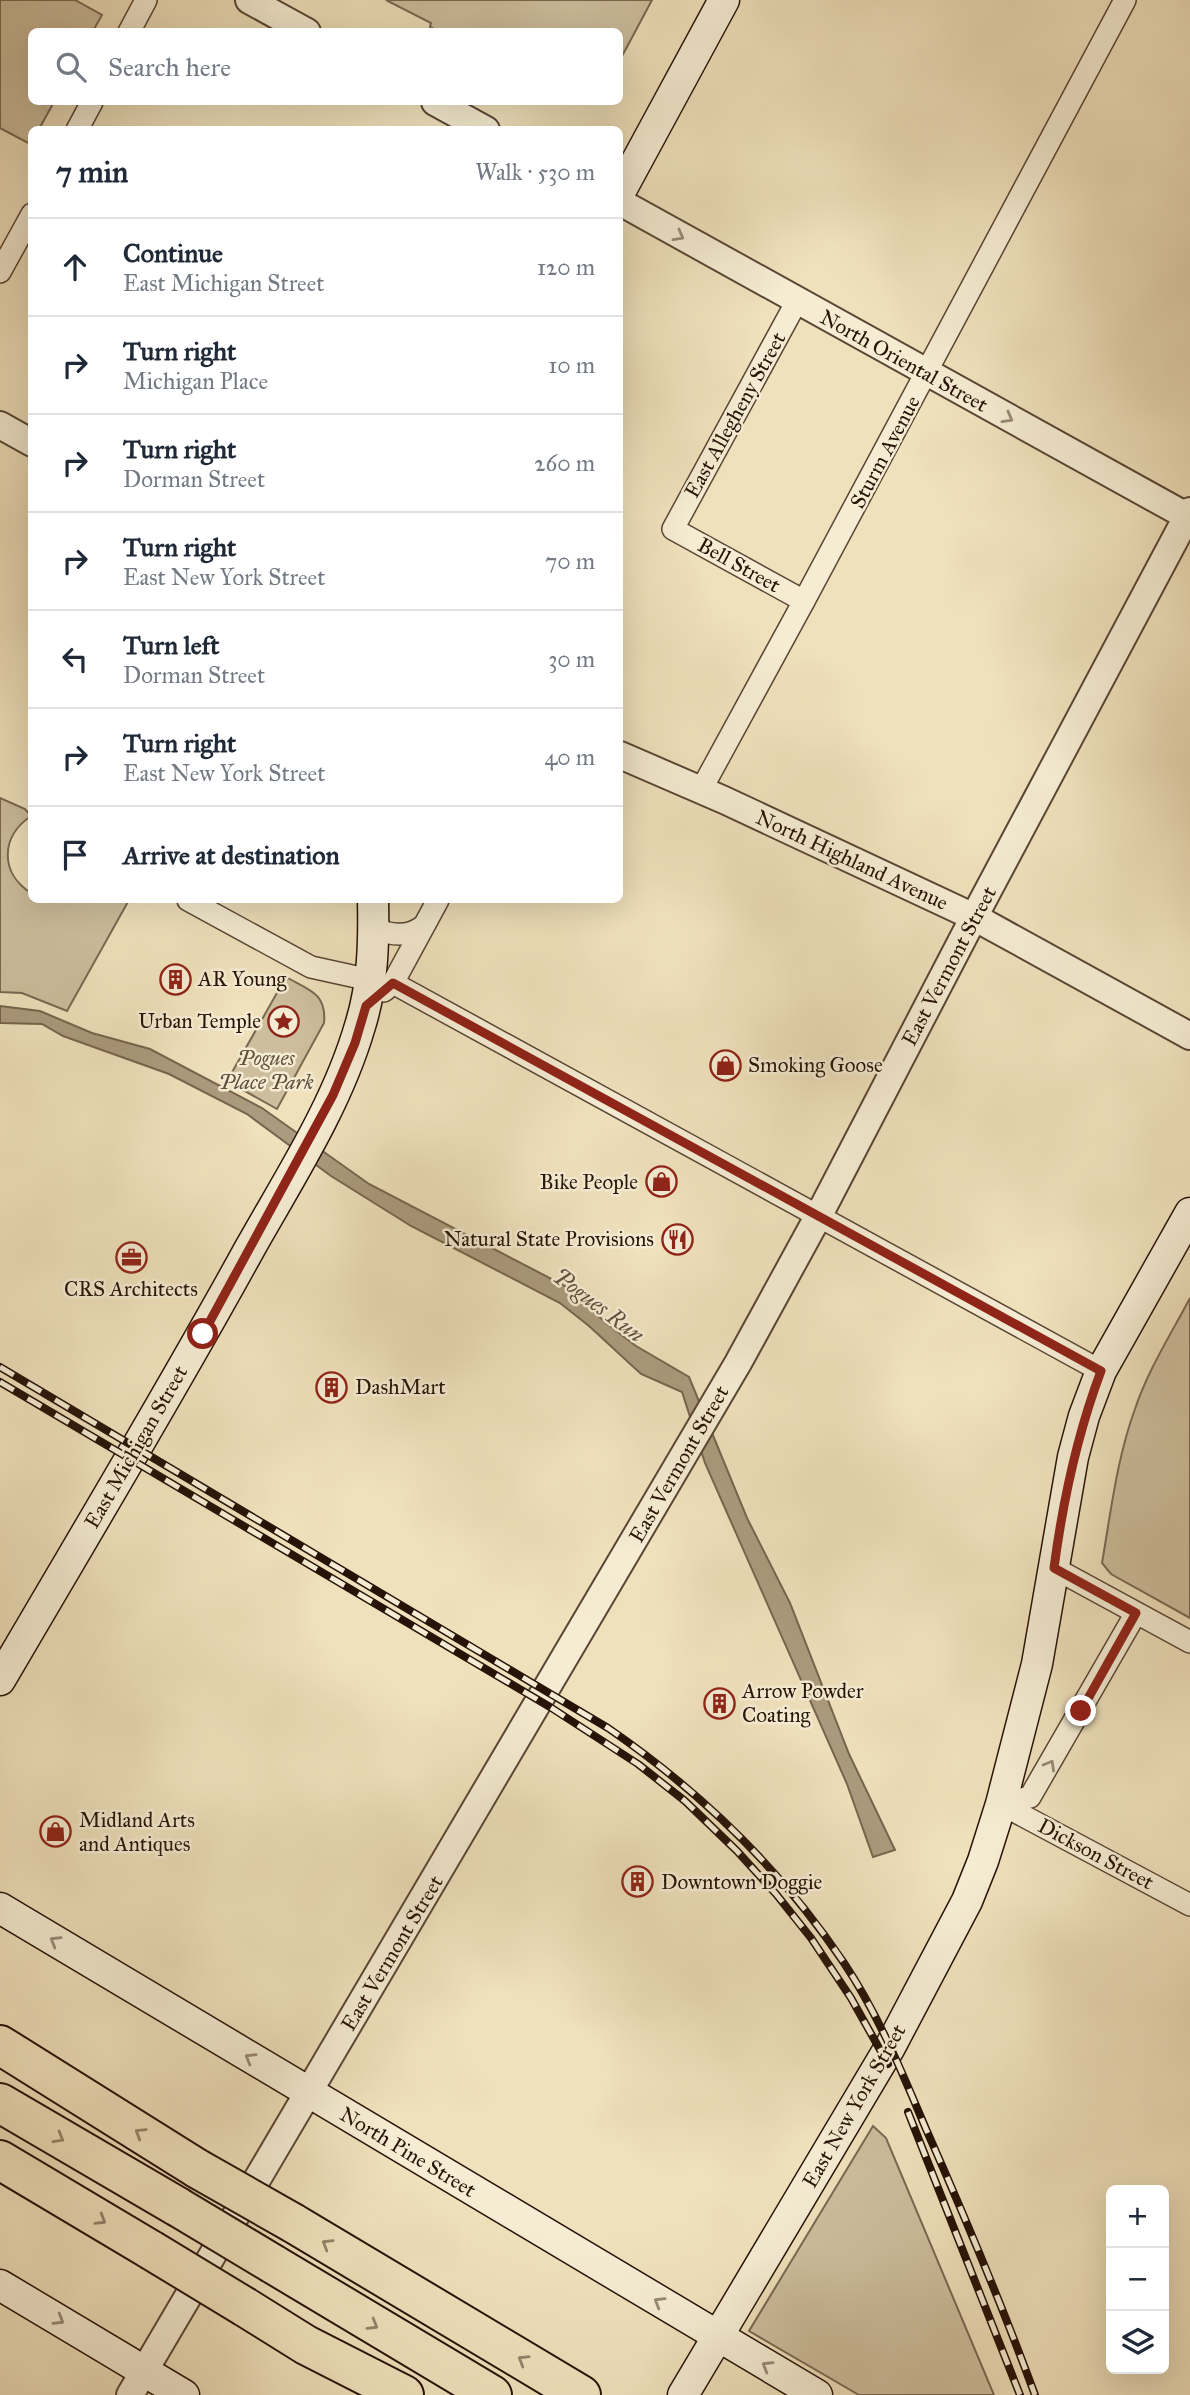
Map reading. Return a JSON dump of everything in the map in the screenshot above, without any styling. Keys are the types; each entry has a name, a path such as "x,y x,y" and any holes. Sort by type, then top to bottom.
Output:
{"highway":[{"path":"0,2045 198,2169 581,2395"},
{"path":"0,2104 492,2395"},
{"path":"0,2160 306,2345 373,2395"},
{"path":"306,2345 404,2395"}],"main road":[{"path":"623,186 724,0"},
{"name":"East Michigan Street","path":"0,1680 203,1334 341,1079 376,990 373,914"},
{"name":"East New York Street","path":"683,2395 908,2015 967,1901 1001,1804 1037,1664 1073,1457 1084,1416 1101,1371 1190,1213"},
{"name":"North Pine Street","path":"0,1908 817,2395"},
{"path":"0,2285 137,2383 184,2395"}],"street":[{"path":"131,28 146,0"},
{"path":"249,0 300,28"},
{"name":"Sturm Avenue","path":"701,790 1125,0"},
{"path":"79,126 90,105"},
{"path":"440,105 479,126"},
{"name":"North Oriental Street","path":"623,204 1189,515"},
{"path":"0,272 28,221"},
{"name":"East Allegheny Street","path":"673,529 797,301"},
{"path":"0,425 28,441"},
{"name":"East Vermont Street","path":"137,2383 715,1404 820,1215 974,917 1189,515"},
{"name":"Bell Street","path":"673,529 804,601"},
{"name":"North Highland Avenue","path":"623,756 974,917 1190,1036"},
{"path":"193,903 306,965 376,990 820,1215 1101,1371"},
{"path":"376,990 422,928 436,903"},
{"path":"373,914 388,934 412,934 422,928"},
{"path":"1054,1568 1190,1642"},
{"path":"1001,1804 1030,1797 1136,1613"},
{"name":"Dickson Street","path":"1001,1804 1190,1905"}],"green space":[{"path":"0,0 75,0 102,15 95,28 28,28 28,105 52,105 41,126 28,126 28,143 0,128"},
{"path":"386,0 652,0 623,54 623,28 432,28 431,23"},
{"path":"0,798 28,812 28,819 9,844 8,855 14,875 28,891 28,903 127,903 67,1011 22,993 0,992"},
{"name":"Pogues Place Park","path":"286,977 315,994 323,1005 324,1023 277,1109 227,1081"},
{"path":"1190,1298 1190,1618 1111,1574 1102,1563 1115,1485 1129,1428 1146,1380"},
{"path":"873,2126 886,2138 994,2395 859,2395 749,2331"}],"shaded area":[{"path":"0,1006 40,1011 92,1033 150,1049 262,1108 369,1184 567,1287 636,1346 689,1377 747,1518 790,1603 849,1754 895,1850 873,1857 847,1784 705,1463 682,1392 641,1374 560,1303 411,1226 331,1176 247,1114 169,1074 63,1036 42,1024 0,1023"}],"railway":[{"path":"0,1367 608,1728 675,1778 737,1834 794,1896 820,1929 868,2002 955,2195 1035,2395"},
{"path":"0,1382 550,1707 638,1764 685,1801 737,1851 776,1894 811,1938 851,1998 888,2064"},
{"path":"908,2112 1020,2395"}],"place":[{"name":"AR Young","path":"175,979"},
{"name":"Urban Temple","path":"284,1021"},
{"name":"Smoking Goose","path":"725,1065"},
{"name":"Bike People","path":"661,1182"},
{"name":"Natural State Provisions","path":"677,1239"},
{"name":"CRS Architects","path":"131,1257"},
{"name":"DashMart","path":"332,1387"},
{"name":"Arrow Powder Coating","path":"719,1703"},
{"name":"Midland Arts and Antiques","path":"56,1832"},
{"name":"Downtown Doggie","path":"638,1882"}],"route":[{"path":"203,1334 341,1079 366,1006 393,983 1101,1371 1084,1416 1073,1457 1054,1568 1136,1613 1081,1711"}],"water label":[{"name":"Pogues Run","path":"599,1305"}]}
